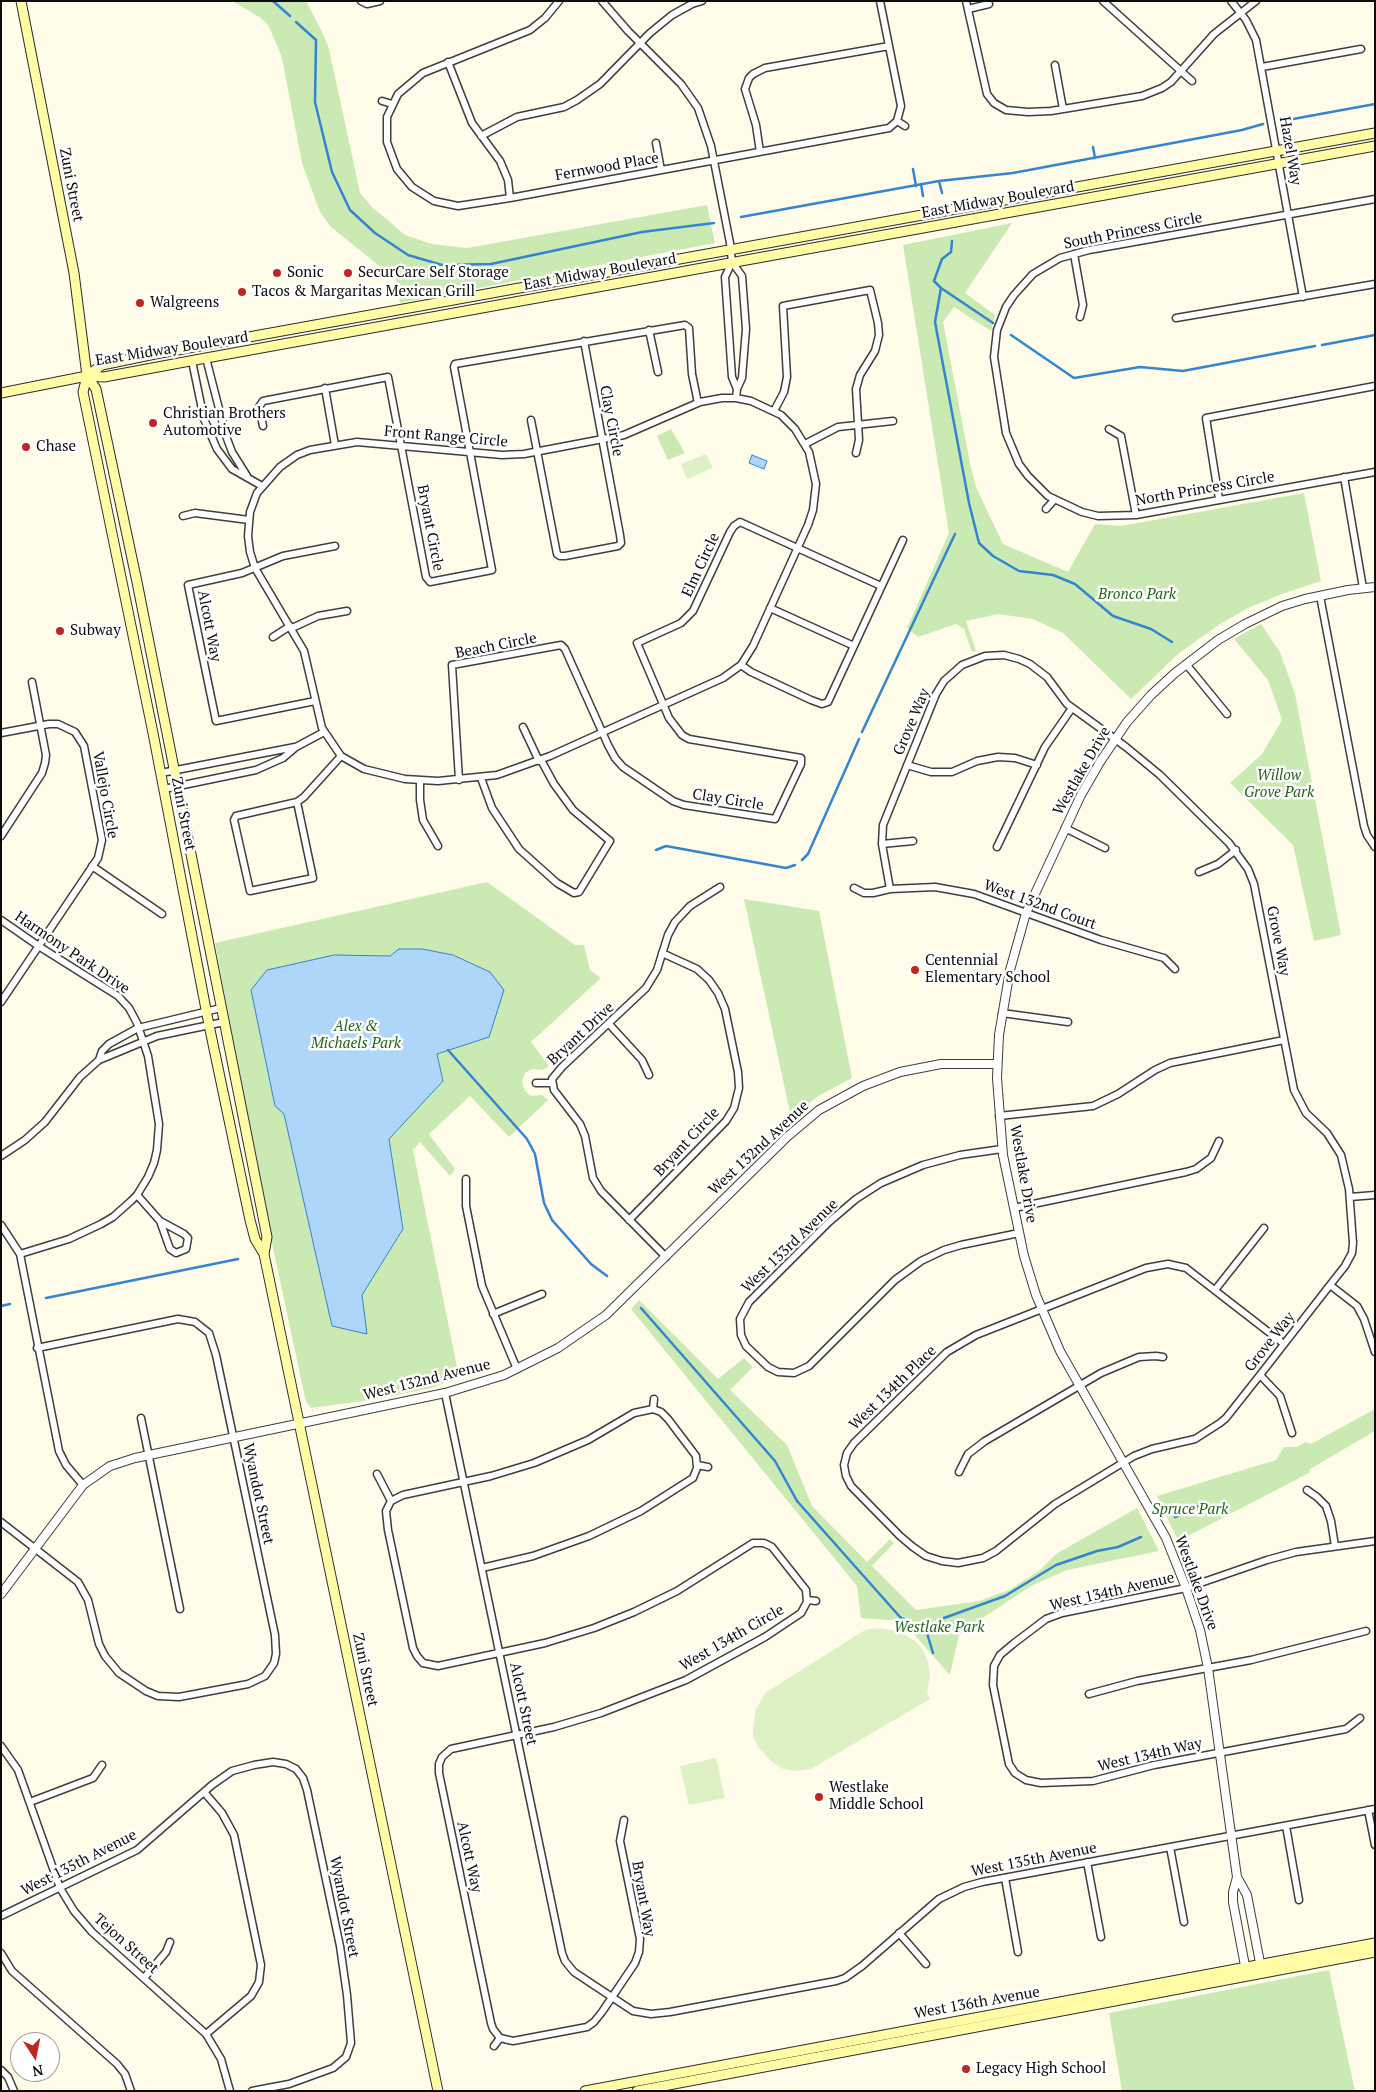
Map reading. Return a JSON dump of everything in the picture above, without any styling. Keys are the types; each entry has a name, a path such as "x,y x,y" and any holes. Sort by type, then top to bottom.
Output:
{"main road":[{"name":"Zuni Street","path":"21,1 74,274 87,376 83,392 161,773 209,1026 250,1220 255,1239 264,1254 438,2091"},
{"name":"East Midway Boulevard","path":"87,376 102,365 155,354 1375,133"},
{"name":"East Midway Boulevard","path":"87,376 104,376 192,361 1375,146"},
{"name":"Zuni Street","path":"87,376 96,390 138,588 267,1236 264,1254"},
{"path":"1,393 87,376"},
{"name":"West 136th Avenue","path":"1261,1969 1375,1943"},
{"name":"West 136th Avenue","path":"637,2091 666,2080 953,2022 1246,1971 1375,1952"},
{"name":"West 136th Avenue","path":"585,2091 666,2080 944,2033 1246,1971"},
{"path":"944,2033 953,2022"}],"street":[{"path":"362,2 380,1"},
{"path":"382,101 392,104 398,94 416,77 448,62 530,30 545,18 559,1"},
{"path":"602,1 681,84 698,108 714,161 731,250 732,262 725,277 732,377 737,389"},
{"path":"481,136 517,117 564,107 577,100 600,84 640,43 672,15 692,4 702,1"},
{"path":"880,1 900,106 897,121 905,126"},
{"path":"966,1 985,88 994,103 1012,112 1063,109 1149,94 1171,82 1214,34 1256,1"},
{"path":"1103,1 1192,81"},
{"name":"Hazel Way","path":"1231,1 1256,40 1278,150 1303,297"},
{"path":"968,9 989,4"},
{"path":"760,152 756,125 747,100 746,89 747,81 753,74 764,68 889,46"},
{"path":"1262,67 1361,49"},
{"path":"448,62 472,123 500,161 508,180 510,198"},
{"path":"1055,64 1063,109"},
{"path":"739,77 747,81"},
{"name":"Fernwood Place","path":"392,104 387,117 386,131 389,151 397,169 412,187 434,201 458,206 881,131 889,128 897,121"},
{"path":"656,143 661,170"},
{"name":"South Princess Circle","path":"1054,500 1028,476 1013,451 1006,433 995,370 994,347 997,330 1002,316 1018,289 1041,269 1060,258 1074,254 1375,198"},
{"path":"1074,254 1083,304 1080,318"},
{"path":"732,262 742,276 746,329 742,378 737,389 736,398"},
{"path":"1176,318 1375,284"},
{"path":"774,411 784,392 787,378 783,306 867,289 872,292 879,335 875,351 860,374 856,389 859,440 856,453"},
{"path":"470,452 454,364 685,325 689,328 692,374 698,403"},
{"path":"649,330 658,372"},
{"name":"Clay Circle","path":"537,452 558,556 618,546 621,543 620,535 584,341"},
{"path":"206,358 226,436 232,452 247,476"},
{"path":"192,361 204,418 209,435 217,450 232,469 262,486"},
{"path":"263,426 259,407 263,400 387,377 401,446"},
{"path":"1219,500 1206,418 1375,386"},
{"path":"325,388 335,445"},
{"name":"Front Range Circle","path":"722,398 736,398 751,401 774,411 795,429 805,444 815,472 816,496 808,525 753,646 741,665 723,678 540,760 518,769 481,778 420,780 378,774 364,769 341,756 324,732 304,650 255,568 248,536 249,520 257,493 280,467 297,455 335,445 357,442 514,455 537,452 638,430 698,403 722,398"},
{"path":"531,420 537,452"},
{"path":"805,444 833,428 893,421"},
{"path":"1109,429 1121,436 1136,515"},
{"name":"Bryant Circle","path":"401,446 428,582 492,570 470,452"},
{"name":"North Princess Circle","path":"1054,500 1082,512 1098,516 1136,515 1375,472"},
{"path":"1344,477 1363,588"},
{"path":"1046,509 1054,500"},
{"path":"183,516 195,513 249,520"},
{"name":"Elm Circle","path":"663,705 637,643 681,623 693,611 734,526 737,523 743,523 797,547"},
{"path":"741,665 751,672 825,704 830,700 903,540"},
{"name":"Alcott Way","path":"315,701 218,721 215,719 188,585 228,577 282,556 335,546"},
{"path":"797,547 881,586"},
{"name":"Westlake Drive","path":"1261,1969 1247,1895 1237,1877 1208,1668 1200,1630 1166,1538 1060,1351 1041,1309 1031,1279 1002,1149 997,1064 1002,1013 1010,970 1026,913 1087,783 1115,739 1151,696 1186,664 1218,640 1282,606 1320,596 1375,586"},
{"path":"1320,596 1364,826 1375,847"},
{"path":"770,608 854,646"},
{"path":"273,637 318,616 347,611"},
{"name":"Beach Circle","path":"459,780 452,665 564,646 602,732"},
{"name":"Grove Way","path":"890,889 882,844 883,825 907,765 936,694 944,681 954,671 973,660 985,656 1019,658 1047,677 1060,696 1072,708 1115,739 1160,776 1236,850 1248,869 1254,884 1295,1094 1306,1113 1327,1134 1341,1155 1345,1169 1354,1234 1352,1253 1345,1266 1226,1418 1208,1432 1182,1443 1142,1453 1124,1462"},
{"path":"1186,664 1227,714"},
{"path":"1,836 44,767 46,755 32,682"},
{"name":"Clay Circle","path":"602,732 615,758 623,767 673,801 684,805 772,820 776,818 801,764 800,757 689,738 682,735 672,725 663,705"},
{"path":"997,847 1037,765 1056,730 1072,708"},
{"name":"Vallejo Circle","path":"1,733 40,725 58,724 79,736 84,746 102,840 100,854 40,947 1,1002"},
{"path":"481,778 492,808 519,849 556,883 574,893 578,892 610,841 573,810 554,784 523,727"},
{"path":"164,789 256,770 282,758 296,747 324,732"},
{"path":"161,773 296,747"},
{"path":"297,802 313,878 250,890 234,820 236,816 297,802 341,756"},
{"path":"907,765 931,772 952,772 977,761 998,757 1015,758 1037,765"},
{"path":"420,780 423,820 438,846"},
{"path":"1065,828 1105,848"},
{"path":"882,844 914,841"},
{"path":"1199,872 1218,864 1236,850"},
{"path":"92,866 162,914"},
{"name":"Bryant Drive","path":"666,1258 601,1191 593,1178 585,1136 580,1124 554,1090 552,1083 557,1072 646,988 657,970 668,935 675,922 690,906 720,887"},
{"path":"854,888 864,893 890,889"},
{"name":"West 132nd Court","path":"890,889 945,888 974,894 1101,940 1164,958 1175,969"},
{"name":"Harmony Park Drive","path":"1,920 118,996 129,1008 143,1041 159,1116 159,1137 154,1163 137,1196 119,1213 101,1224 69,1238 20,1254"},
{"name":"Bryant Circle","path":"629,1220 726,1121 734,1108 739,1088 738,1072 725,1009 718,993 709,980 697,969 662,953"},
{"path":"99,1060 102,1051 109,1044 138,1028 221,1008"},
{"path":"1002,1013 1068,1022"},
{"path":"1,1156 25,1140 45,1122 80,1077 99,1060 143,1041 224,1022"},
{"path":"609,1024 642,1060 649,1075"},
{"path":"999,1116 1093,1106 1118,1094 1155,1070 1170,1063 1284,1040"},
{"name":"West 132nd Avenue","path":"1,1594 83,1485 110,1466 148,1455 445,1393 484,1382 518,1369 558,1348 593,1325 624,1299 787,1136 819,1110 838,1098 878,1079 914,1069 963,1063 997,1064"},
{"path":"536,1082 552,1083"},
{"path":"1014,1208 1196,1169 1211,1158 1218,1141"},
{"name":"West 133rd Avenue","path":"1002,1149 924,1164 887,1180 856,1199 749,1302 740,1319 741,1335 746,1346 768,1367 778,1372 794,1373 809,1366 895,1280 921,1261 944,1250 1020,1233"},
{"path":"466,1179 465,1194 482,1286 518,1369"},
{"path":"1350,1197 1375,1195"},
{"path":"137,1196 160,1221 188,1238 186,1249 176,1253 170,1249 160,1221"},
{"path":"1,1225 20,1254 61,1456 83,1485"},
{"path":"1215,1290 1264,1228"},
{"name":"West 134th Place","path":"1124,1462 1055,1504 996,1552 983,1558 958,1563 926,1556 913,1548 855,1490 847,1480 844,1465 846,1456 854,1443 947,1352 976,1335 1146,1268 1163,1264 1186,1268 1284,1344"},
{"path":"1330,1285 1357,1306 1364,1319 1375,1352"},
{"path":"493,1314 542,1294"},
{"name":"Wyandot Street","path":"35,1549 78,1582 88,1600 97,1639 105,1656 119,1673 146,1691 170,1698 191,1696 255,1682 270,1671 276,1654 275,1635 214,1344 208,1333 191,1320 178,1320 38,1348"},
{"path":"959,1472 968,1454 979,1445 1101,1373 1139,1357 1163,1357"},
{"path":"1260,1376 1280,1396 1292,1433"},
{"name":"Alcott Street","path":"445,1393 562,1953 571,1969 612,1998"},
{"path":"653,1409 654,1399"},
{"path":"482,1568 553,1549 625,1520 690,1481 696,1473 696,1456 668,1419 661,1412 653,1409 634,1413 588,1440 559,1454 507,1472 402,1495 390,1501 386,1511 388,1530 413,1648 417,1656 423,1663 438,1666 564,1637 617,1619 692,1583 753,1543 764,1543 772,1547 802,1583 806,1590 807,1600 816,1601"},
{"path":"141,1418 180,1610"},
{"path":"697,1465 708,1467"},
{"path":"377,1474 390,1501"},
{"path":"1307,1490 1326,1506 1331,1521 1335,1546"},
{"path":"1,1522 35,1549"},
{"path":"764,1543 765,1535"},
{"name":"West 134th Avenue","path":"997,1703 994,1685 994,1666 1000,1655 1046,1619 1062,1613 1186,1588 1279,1556 1375,1541"},
{"name":"West 134th Circle","path":"516,1735 600,1713 686,1680 765,1637 801,1613 807,1600"},
{"path":"1089,1694 1137,1682 1251,1660 1366,1631"},
{"path":"418,1669 423,1663"},
{"name":"West 134th Way","path":"997,1703 1009,1764 1015,1773 1026,1780 1041,1783 1093,1781 1154,1765 1346,1728 1360,1718"},
{"path":"436,1753 442,1757 451,1749 516,1735"},
{"name":"Tejon Street","path":"1,1746 18,1770 60,1888 86,1927 206,2034 222,2058 230,2091"},
{"name":"Alcott Way","path":"442,1757 439,1764 439,1773 491,2023 500,2038"},
{"name":"West 135th Avenue","path":"1,1916 137,1850 223,1776 238,1769 273,1762 292,1766"},
{"path":"30,1802 93,1778 102,1765"},
{"name":"Wyandot Street","path":"252,2091 306,2078 333,2068 346,2057 351,2042 340,1946 307,1790 303,1778 292,1766"},
{"path":"204,1792 222,1813 234,1835 261,1965 259,1982 251,1996 241,2007 206,2034"},
{"path":"1371,1810 1375,1845"},
{"name":"West 135th Avenue","path":"612,1998 633,2011 651,2014 836,1981 845,1978 862,1966 927,1908 951,1893 982,1882 1371,1810"},
{"name":"Bryant Way","path":"500,2038 509,2042 587,2027 594,2022 612,1998 635,1963 639,1952 640,1939 620,1841 624,1820"},
{"path":"1286,1826 1300,1900"},
{"path":"1170,1847 1184,1922"},
{"path":"1087,1862 1101,1937"},
{"name":"Westlake Drive","path":"1237,1877 1232,1896 1246,1971"},
{"path":"1005,1878 1018,1952"},
{"path":"899,1933 926,1964"},
{"path":"144,1978 166,1952 170,1942"},
{"path":"1,1954 12,1971 117,2064 126,2074 131,2091"},
{"path":"494,2046 500,2038"},
{"path":"1,2070 8,2077 14,2091"}],"green space":[{"path":"232,1 309,1 307,3 329,49 360,193 372,207 405,235 432,244 467,248 707,205 715,243 400,303 395,272 382,268 331,227 320,212 302,163 282,58 277,45 268,25 261,18"},
{"name":"Bronco Park","path":"1012,223 965,293 995,315 991,331 954,307 943,322 976,487 1003,544 1068,572 1095,524 1121,526 1304,493 1321,581 1250,607 1220,624 1178,654 1131,699 1063,633 1033,619 998,614 966,621 976,651 972,652 964,629 956,624 918,637 907,628 949,533 903,245"},
{"path":"671,429 685,453 668,460 657,436"},
{"path":"706,454 713,468 687,479 681,464"},
{"name":"Willow Grove Park","path":"1261,624 1280,652 1295,694 1341,935 1314,941 1293,845 1230,783 1262,754 1282,720 1268,680 1234,639"},
{"name":"Alex & Michaels Park","path":"487,882 575,945 584,945 590,970 601,978 531,1042 549,1066 543,1070 532,1069 525,1073 522,1082 525,1091 531,1096 542,1095 548,1100 509,1137 470,1096 429,1134 455,1169 450,1176 420,1142 413,1150 459,1377 432,1388 371,1400 311,1408 306,1402 269,1229 215,943"},
{"path":"744,899 819,911 852,1078 820,1095 791,1117"},
{"name":"Westlake Park","path":"639,1300 718,1379 744,1358 753,1367 730,1390 787,1445 812,1506 867,1562 890,1539 894,1543 872,1566 916,1610 979,1601 1009,1590 1039,1571 1056,1554 1137,1508 1159,1551 1067,1570 1031,1586 959,1635 950,1675 902,1621 861,1618 857,1586 631,1309"},
{"name":"Spruce Park","path":"1375,1409 1375,1431 1310,1469 1309,1473 1178,1541 1157,1496 1276,1460 1284,1447 1297,1447 1305,1442 1311,1444"},
{"path":"877,1628 898,1631 915,1641 923,1650 928,1662 930,1676 927,1692 930,1699 811,1769 796,1771 783,1769 771,1761 759,1748 753,1737 756,1709 765,1693 865,1630"},
{"path":"716,1758 725,1798 689,1805 680,1766"},
{"path":"1329,1970 1355,2091 1122,2091 1109,2013"}],"water":[{"path":"752,455 767,461 764,469 749,463"},
{"path":"399,949 422,949 453,955 490,972 504,990 489,1037 437,1054 443,1081 389,1139 403,1229 362,1295 367,1334 332,1326 284,1114 275,1106 251,990 267,970 334,955 390,956"}],"waterway":[{"path":"273,1 290,16"},
{"path":"296,22 316,40 315,102 332,172 350,210 375,233 408,255 442,265 491,264 642,232 714,223"},
{"path":"1282,121 1375,104"},
{"path":"741,217 939,181 1013,173 1242,130 1263,124"},
{"path":"1093,147 1095,158"},
{"path":"913,169 916,186"},
{"path":"939,181 942,193"},
{"path":"921,184 923,196"},
{"path":"952,241 951,252 942,259 934,281 941,288 993,323"},
{"path":"941,288 935,322 969,503 979,543 993,556 1019,571 1053,575 1075,584 1113,616 1151,629 1172,642"},
{"path":"1011,335 1074,378 1140,367 1183,371 1315,346"},
{"path":"1322,345 1375,335"},
{"path":"862,732 955,534"},
{"path":"802,860 808,854 859,739"},
{"path":"656,850 666,846 786,868 795,865"},
{"path":"448,1050 527,1139 535,1154 544,1203 552,1220 591,1264 607,1276"},
{"path":"46,1298 238,1259"},
{"path":"1,1306 10,1304"},
{"path":"641,1308 775,1461 797,1501 900,1617 927,1633 944,1618 1005,1596 1056,1565 1097,1551 1118,1547 1141,1537"},
{"path":"1175,1517 1199,1506"},
{"path":"927,1633 933,1653"}],"place":[{"name":"Sonic","path":"277,273"},
{"name":"SecurCare Self Storage","path":"348,273"},
{"name":"Tacos & Margaritas Mexican Grill","path":"242,292"},
{"name":"Walgreens","path":"140,303"},
{"name":"Christian Brothers Automotive","path":"153,423"},
{"name":"Chase","path":"26,447"},
{"name":"Subway","path":"60,631"},
{"name":"Centennial Elementary School","path":"915,970"},
{"name":"Westlake Middle School","path":"819,1797"},
{"name":"Legacy High School","path":"966,2069"}]}
